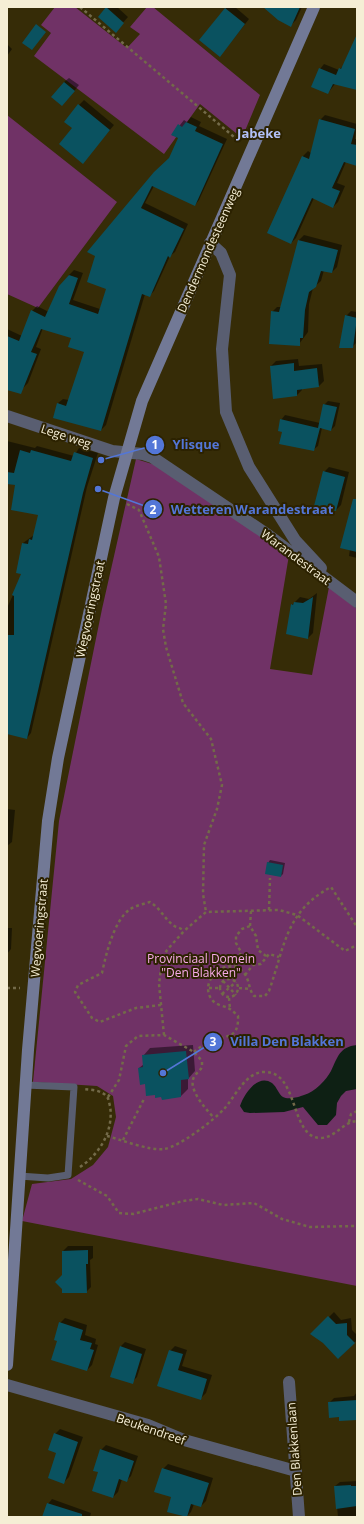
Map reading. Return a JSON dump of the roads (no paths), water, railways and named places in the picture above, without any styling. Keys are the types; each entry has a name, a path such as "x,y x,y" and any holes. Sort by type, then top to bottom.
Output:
{"main road":[{"name":"Dendermondesteenweg","path":"114,498 142,401 314,7"},
{"name":"Wegvoeringstraat","path":"7,1364 25,1085 48,821 58,758 114,498"}],"street":[{"name":"Warandestraat","path":"210,243 221,253 230,275 222,349 226,412 249,467 295,540 343,592"},
{"name":"Lege weg","path":"7,416 112,451 126,453"},
{"name":"Warandestraat","path":"126,453 143,454 152,457 268,535 357,602"},
{"name":"Den Blakkenlaan","path":"289,1382 299,1517"},
{"name":"Beukendreef","path":"7,1385 148,1426 184,1440 296,1471"}],"lane":[{"path":"19,1176 48,1178 68,1175 74,1087 25,1085"}],"place":[{"name":"Ylisque","path":"101,460"},
{"name":"Wetteren Warandestraat","path":"98,489"},
{"name":"Villa Den Blakken","path":"163,1073"}],"district":[{"name":"Jabeke","path":"259,133"}],"park label":[{"name":"Provinciaal Domein \"Den Blakken\"","path":"201,965"}]}
